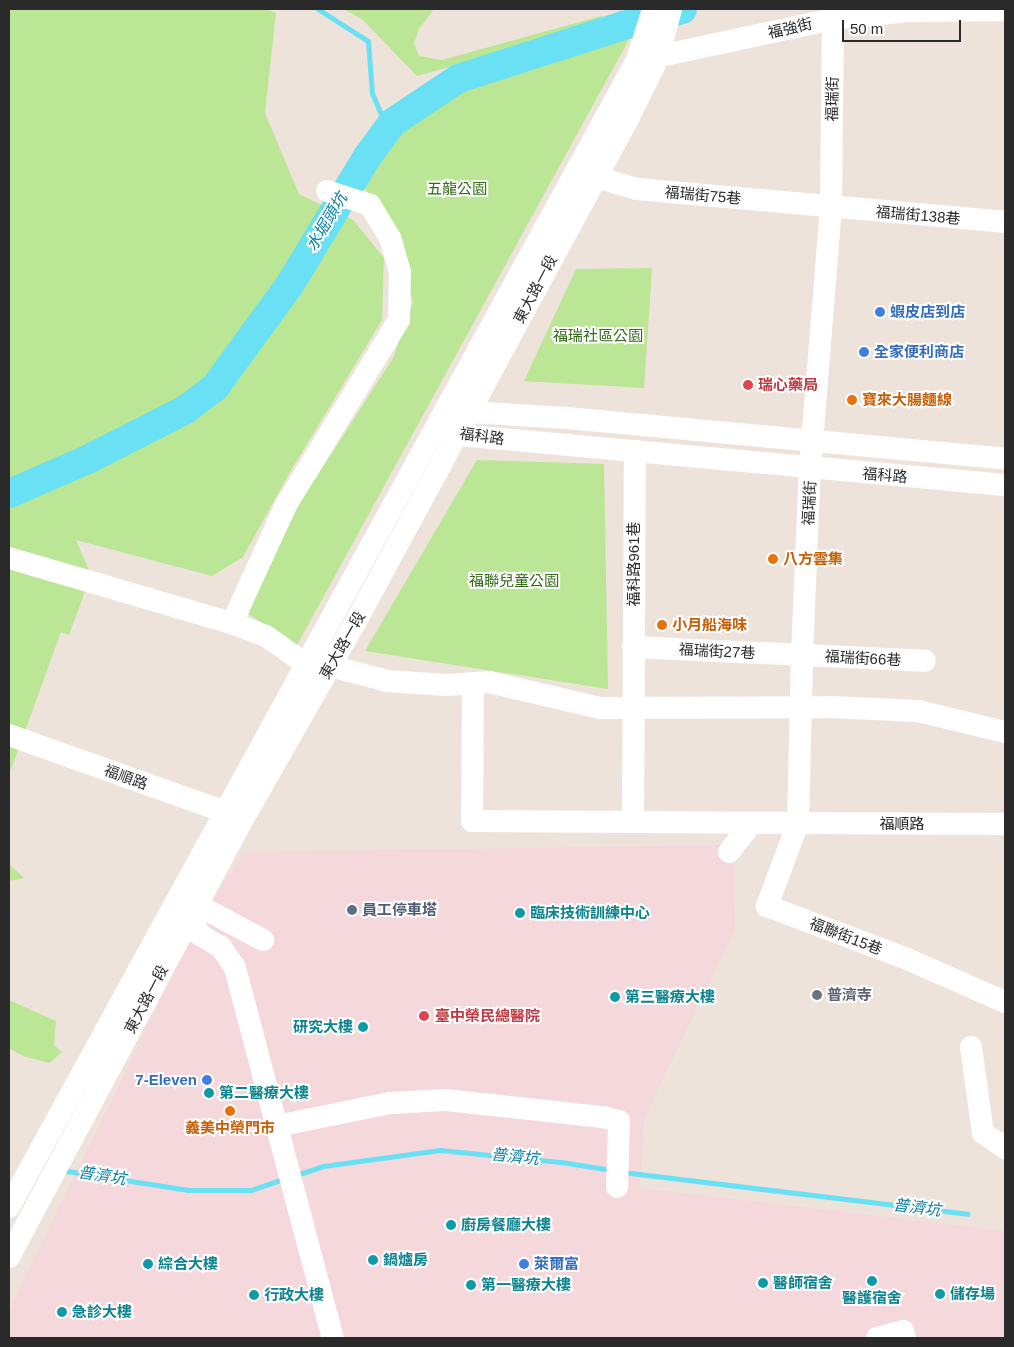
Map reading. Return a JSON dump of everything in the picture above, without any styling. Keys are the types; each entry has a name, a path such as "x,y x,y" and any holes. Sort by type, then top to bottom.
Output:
{"street":[{"name":"東大路一段","path":"9,1258 307,665 439,423 588,171 630,117 661,23 653,9"},
{"name":"福強街","path":"648,59 833,19 908,11 1005,10"},
{"name":"福瑞街","path":"798,823 802,655 810,468 831,208 833,19"},
{"name":"東大路一段","path":"233,815 330,666 458,435 588,171"},
{"name":"福瑞街75巷","path":"588,171 637,189 831,208"},
{"path":"232,623 286,504 399,320 400,272 390,238 370,205 327,191"},
{"name":"福瑞街138巷","path":"831,208 1005,222"},
{"name":"福科路","path":"439,423 468,412 567,418 1005,459"},
{"name":"福科路","path":"439,423 458,435 1005,485"},
{"name":"福科路961巷","path":"633,822 632,676 635,451"},
{"path":"9,558 232,623 266,636 307,665 330,666 387,681 446,685 489,682 600,708 632,706 802,708 830,706 918,711 1005,732"},
{"name":"福瑞街27巷","path":"633,647 802,655"},
{"name":"福瑞街66巷","path":"802,655 925,661"},
{"path":"472,683 472,821 798,823"},
{"name":"福順路","path":"9,735 233,815"},
{"name":"福順路","path":"798,823 1005,824"},
{"name":"福聯街15巷","path":"798,823 767,906 907,959 1005,1002"},
{"path":"729,852 751,824"},
{"path":"182,911 205,909 257,937 235,968"},
{"name":"東大路一段","path":"9,1207 182,911"},
{"path":"182,911 199,934 221,947 235,968 333,1338"},
{"path":"971,1047 983,1133 1005,1148"},
{"path":"277,1126 390,1103 446,1100 602,1117 620,1121 617,1188"},
{"path":"877,1338 903,1331 905,1338"}],"shaded area":[{"name":"臺中榮民總醫院","path":"733,845 735,929 644,1119 640,1188 1005,1231 1005,1338 9,1338 9,1312 26,1275 205,909 245,852"}],"green space":[{"path":"9,9 264,9 276,13 265,113 299,194 353,220 384,258 382,320 290,472 243,557 212,576 76,540 91,575 69,635 61,632 9,775"},
{"path":"343,9 434,9 419,29 414,43 419,56 442,60 601,16 610,22 417,76 362,19"},
{"name":"五龍公園","path":"633,32 297,645 247,613 298,506 393,358 413,303 399,247 363,185 379,152 413,124 450,100 459,87"},
{"name":"福瑞社區公園","path":"652,268 644,388 524,381 576,269"},
{"name":"福聯兒童公園","path":"477,460 604,464 608,689 365,651"},
{"path":"9,864 24,878 9,881"},
{"path":"9,1000 56,1021 54,1045 62,1052 49,1063 23,1056 9,1048"}],"waterway":[{"path":"318,9 368,41 372,93 387,129"},
{"name":"水堀頭坑","path":"9,493 89,458 185,409 215,386 290,283 367,156 392,122 458,78 623,25 682,9"},
{"name":"普濟坑","path":"296,1175 323,1166 440,1150 561,1162 611,1170"},
{"name":"普濟坑","path":"67,1171 189,1190 251,1190 285,1178"},
{"name":"普濟坑","path":"622,1172 967,1214"}],"place":[{"name":"蝦皮店到店","path":"880,312"},
{"name":"全家便利商店","path":"864,352"},
{"name":"瑞心藥局","path":"748,385"},
{"name":"寶來大腸麵線","path":"852,400"},
{"name":"八方雲集","path":"773,559"},
{"name":"小月船海味","path":"662,625"},
{"name":"員工停車塔","path":"352,910"},
{"name":"臨床技術訓練中心","path":"520,913"},
{"name":"普濟寺","path":"817,995"},
{"name":"第三醫療大樓","path":"615,997"},
{"name":"臺中榮民總醫院","path":"424,1016"},
{"name":"研究大樓","path":"363,1027"},
{"name":"7-Eleven","path":"207,1080"},
{"name":"第二醫療大樓","path":"209,1093"},
{"name":"義美中榮門市","path":"230,1111"},
{"name":"廚房餐廳大樓","path":"451,1225"},
{"name":"鍋爐房","path":"373,1260"},
{"name":"綜合大樓","path":"148,1264"},
{"name":"萊爾富","path":"524,1264"},
{"name":"醫護宿舍","path":"872,1281"},
{"name":"醫師宿舍","path":"763,1283"},
{"name":"第一醫療大樓","path":"471,1285"},
{"name":"儲存場","path":"940,1294"},
{"name":"行政大樓","path":"254,1295"},
{"name":"急診大樓","path":"62,1312"}]}
